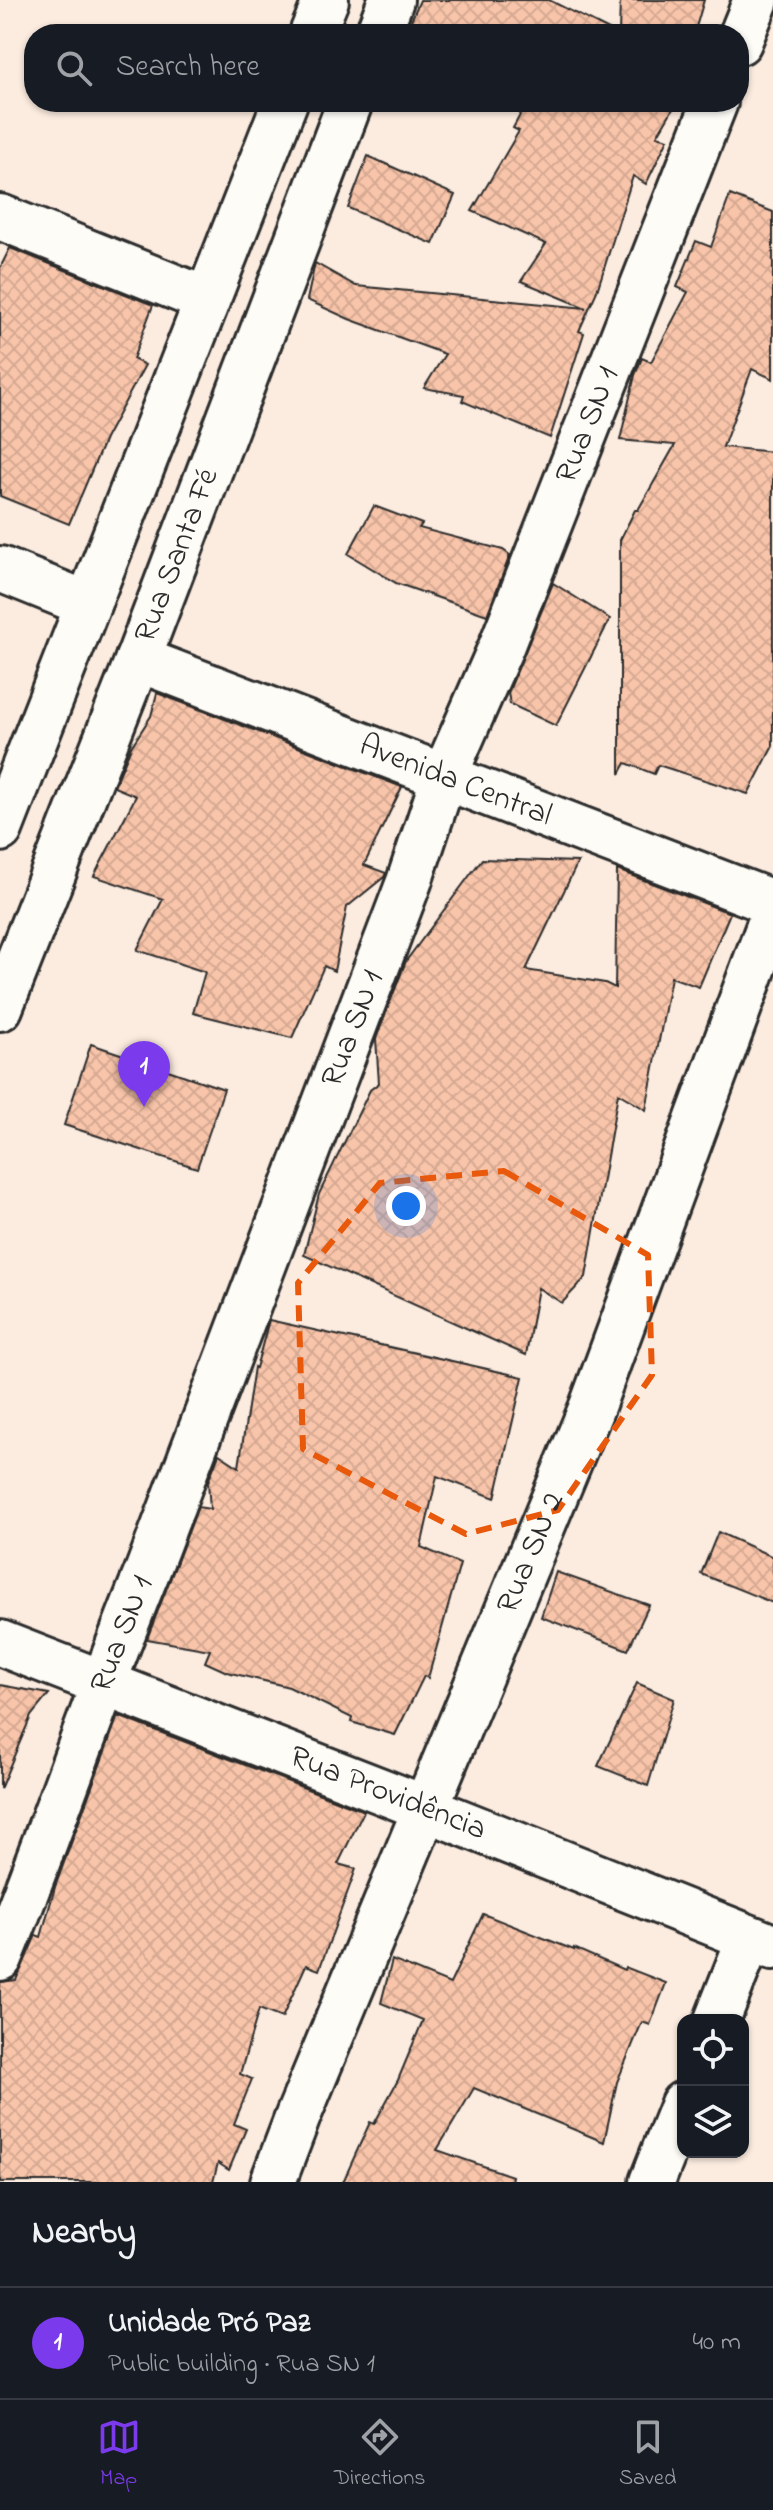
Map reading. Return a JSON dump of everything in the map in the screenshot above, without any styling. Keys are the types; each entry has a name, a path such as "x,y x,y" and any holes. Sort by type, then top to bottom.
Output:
{"street":[{"path":"316,24 326,0"},
{"path":"382,24 391,0"},
{"path":"746,24 756,0"},
{"name":"Rua Santa Fé","path":"0,1008 138,659 346,112"},
{"name":"Rua SN 1","path":"0,1958 409,882 444,777 501,647 711,112"},
{"path":"278,120 326,163"},
{"name":"Rua Santa Fé","path":"0,829 278,120"},
{"path":"0,217 207,300"},
{"path":"0,569 87,604"},
{"name":"Avenida Central","path":"138,659 773,903"},
{"name":"Rua SN 2","path":"273,2182 591,1409 773,915"},
{"name":"Rua Providência","path":"0,1643 761,1943"},
{"path":"720,2014 761,1943"},
{"path":"652,2182 677,2119"}],"highlighted area":[{"path":"504,1171 648,1255 652,1375 558,1510 466,1534 303,1449 298,1283 380,1183"}],"building":[{"path":"420,0 549,0 597,24 409,24"},
{"path":"620,0 704,0 697,24 619,24"},
{"path":"522,112 671,112 657,136 668,139 646,184 633,176 597,291 579,331 584,333 550,438 462,401 464,395 424,388 445,354 307,300 315,263 356,286 586,308 521,281 546,244 472,211 519,131 513,128"},
{"path":"368,156 455,195 433,244 348,208"},
{"path":"730,195 773,212 773,379 752,369 723,447 773,452 773,746 748,794 658,765 654,774 626,763 620,774 620,540 675,445 620,440 642,358 651,362 688,292 677,287 696,241 711,247"},
{"path":"10,248 153,305 133,359 145,365 105,439 69,524 0,496 0,268"},
{"path":"374,506 422,524 419,528 503,550 510,555 487,615 396,583 348,554"},
{"path":"553,583 610,619 556,726 510,704 508,693"},
{"path":"157,693 402,787 364,865 386,873 347,907 334,971 324,966 292,1038 193,1013 205,972 137,950 163,899 94,876 136,796 114,787 131,747 151,716"},
{"path":"482,859 578,862 526,970 605,983 615,988 617,870 730,913 699,987 671,977 646,1110 618,1093 586,1277 562,1303 538,1288 526,1355 304,1255 319,1194 370,1090 379,1083 376,1039 406,961"},
{"path":"91,1044 224,1089 197,1168 64,1125"},
{"path":"269,1320 523,1377 495,1498 437,1476 421,1547 460,1564 428,1678 424,1676 395,1735 351,1722 352,1718 289,1687 227,1672 205,1662 210,1650 147,1639 198,1507 210,1509 208,1482 219,1454 239,1467 254,1367"},
{"path":"718,1532 773,1557 773,1603 701,1574"},
{"path":"556,1572 649,1605 628,1650 541,1617"},
{"path":"637,1683 674,1699 648,1786 598,1766"},
{"path":"0,1685 49,1694 31,1716 0,1789"},
{"path":"118,1716 364,1811 338,1864 356,1869 319,1970 306,1965 282,2018 259,2009 240,2074 252,2079 234,2124 246,2129 229,2170 218,2163 213,2182 0,2182 0,1982 16,1980 36,1935 41,1937 55,1887"},
{"path":"483,1914 624,1970 625,1967 666,1983 650,2025 642,2022 617,2082 604,2142 474,2088 437,2150 512,2176 511,2182 343,2182 370,2122 374,2124 398,2080 423,2020 381,2003 392,1960 450,1984"}],"place":[{"name":"Unidade Pró Paz","path":"144,1107"}]}
